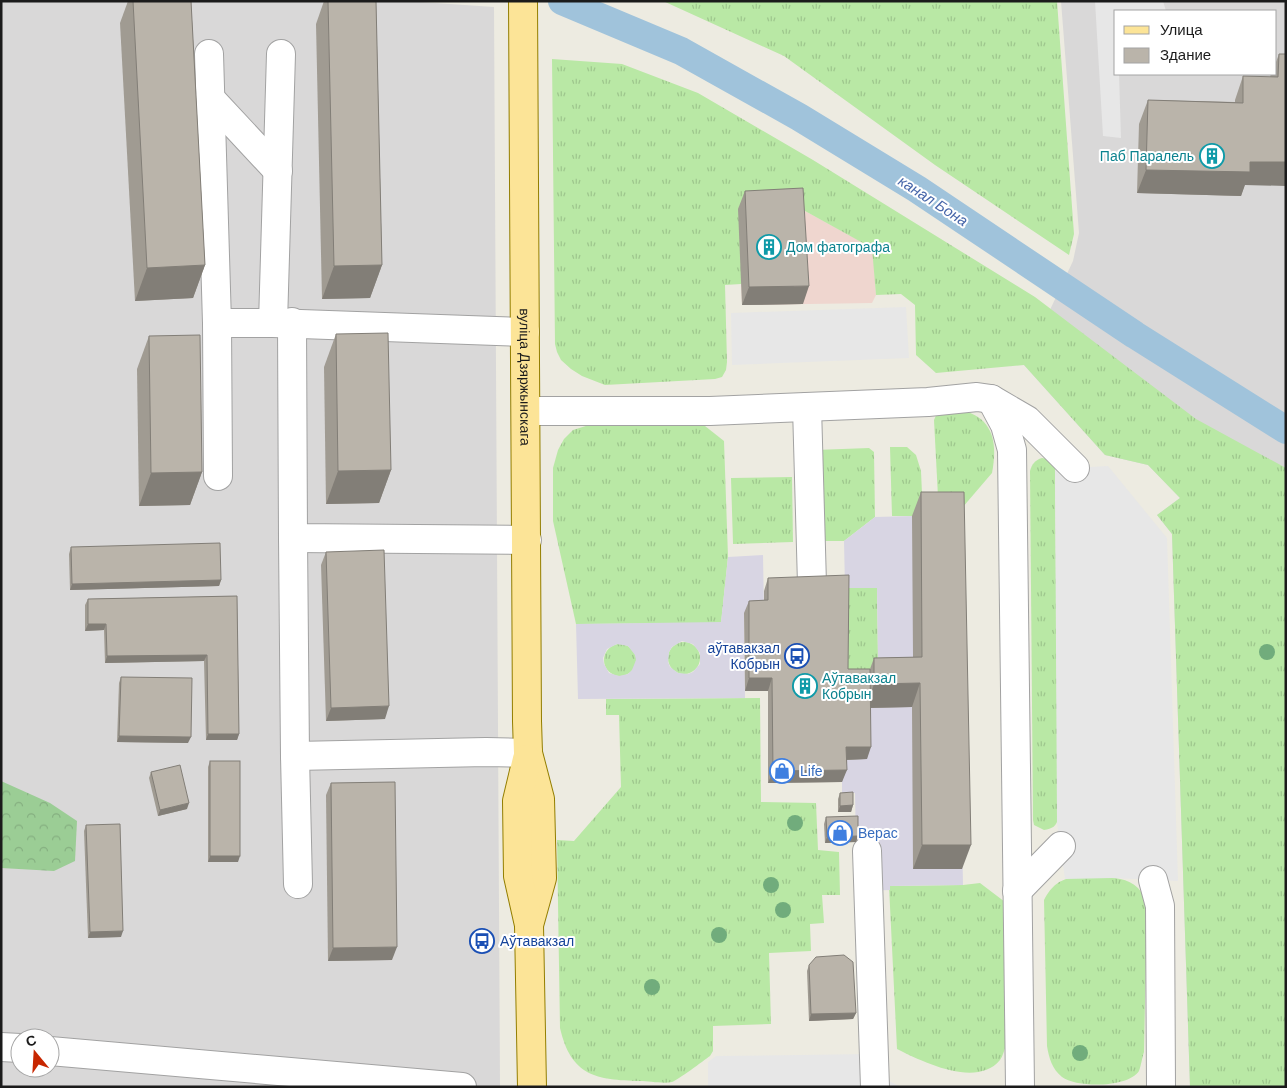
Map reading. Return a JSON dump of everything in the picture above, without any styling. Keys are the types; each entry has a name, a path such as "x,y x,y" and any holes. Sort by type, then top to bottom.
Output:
{"main road":[{"name":"вуліца Дзяржынскага","path":"523,9 528,753 517,801 518,876 529,925 532,1087"}],"lane":[{"path":"209,54 217,324 218,476"},
{"path":"281,54 278,171 282,322 293,538 298,884"},
{"path":"210,98 278,171"},
{"path":"217,324 282,322 484,332 525,332"},
{"path":"526,411 710,411 928,402 977,397 991,399 1027,420 1075,468"},
{"path":"991,399 1005,425 1012,450 1020,1087"},
{"path":"807,407 812,584"},
{"path":"293,538 527,540"},
{"path":"295,756 486,752 528,753"},
{"path":"1017,891 1061,846"},
{"path":"867,851 874,1087"},
{"path":"1153,880 1160,906 1161,1087"},
{"path":"60,1052 462,1087"}],"shaded area":[{"path":"1,1 406,1 494,7 500,1087 1,1087"},
{"path":"1061,1 1286,1 1286,1087 1190,1087 1172,534 1157,515 1180,498 1148,465 1105,455 1024,365 1073,261 1079,233"},
{"path":"1095,1 1163,1 1166,10 1114,10 1114,75 1119,75 1121,138 1103,136"},
{"path":"796,206 873,248 876,295 872,303 742,305 738,209"},
{"path":"906,307 909,358 732,365 731,313"},
{"path":"1108,466 1167,538 1178,881 1112,878 1065,879 1057,823 1055,469"},
{"path":"956,515 963,885 890,886 890,890 857,891 855,793 842,793 842,760 865,681 878,661 877,588 845,588 844,541 875,517"},
{"path":"763,555 764,613 744,614 745,698 578,699 576,624 721,622 728,557","holes":["682,641 693,644 700,653 700,664 693,672 688,674 678,673 670,667 668,662 669,652 672,647","617,644 628,646 635,655 636,660 628,674 619,676 609,673 603,658 607,649"]},
{"path":"873,1054 873,1073 901,1087 708,1087 708,1062 716,1056"}],"green space":[{"path":"663,1 1057,1 1074,234 1069,255 935,165 784,56"},
{"path":"552,59 622,64 698,93 813,160 1035,297 1196,419 1286,468 1286,1087 1190,1087 1172,534 1157,515 1180,498 1148,465 1105,455 1024,365 936,373 916,355 915,305 901,294 876,295 872,248 796,206 741,284 725,285 727,362 726,370 722,377 715,379 605,385 582,376 571,369 561,360 555,344"},
{"path":"957,409 978,417 990,432 994,450 992,473 956,515 939,516 934,420 938,411"},
{"path":"589,425 705,426 724,441 728,557 721,623 576,624 553,521 553,468 558,450 564,439 573,430"},
{"path":"890,447 907,447 916,455 921,471 923,516 892,516"},
{"path":"869,448 874,452 875,517 844,541 820,541 815,450"},
{"path":"1042,458 1051,461 1055,469 1058,818 1054,827 1044,830 1034,825 1033,820 1030,471 1034,463"},
{"path":"792,477 793,542 733,544 731,478"},
{"path":"877,587 878,661 865,681 843,682 845,588"},
{"path":"684,642 696,646 700,658 696,670 684,674 672,670 668,658 672,646"},
{"path":"620,644 632,648 636,660 632,672 620,676 608,672 604,660 608,648"},
{"path":"760,698 761,802 816,803 818,850 839,852 840,895 822,895 824,923 810,924 811,951 769,953 771,1024 713,1026 713,1051 710,1056 672,1082 660,1083 610,1079 588,1072 579,1066 571,1056 560,1028 557,840 574,841 621,787 619,715 606,715 606,699"},
{"path":"1,781 50,803 77,821 75,861 54,871 1,868"},
{"path":"1109,877 1125,880 1138,888 1147,901 1144,1052 1139,1071 1133,1077 1124,1081 1090,1084 1069,1081 1056,1070 1047,1046 1044,900 1050,890 1057,884 1065,879"},
{"path":"980,883 1005,902 1006,1046 1000,1060 990,1068 978,1072 965,1073 936,1066 897,1049 889,886"}],"building":[{"path":"133,1 191,1 205,265 147,268"},
{"path":"328,1 376,1 382,265 334,266"},
{"name":"Паб Паралель","path":"1279,54 1286,54 1286,162 1250,162 1250,172 1146,170 1148,100 1243,103 1243,76 1278,77"},
{"name":"Дом фатографа","path":"803,188 809,286 749,287 745,191"},
{"path":"388,333 391,470 338,471 336,334"},
{"path":"200,335 202,472 151,473 149,336"},
{"path":"921,492 964,492 971,845 922,845 920,683 874,684 874,658 922,657"},
{"path":"220,543 221,580 72,584 71,547"},
{"path":"384,550 389,706 331,708 326,552"},
{"name":"Аўтавакзал Кобрын","path":"849,575 848,669 870,669 871,747 846,747 847,770 773,771 772,678 749,678 749,601 768,600 768,578"},
{"path":"237,596 239,734 208,734 207,655 107,656 106,624 88,624 88,599"},
{"path":"121,677 192,678 191,737 119,736"},
{"path":"210,761 240,761 240,856 210,856"},
{"path":"180,765 189,803 160,810 151,772"},
{"path":"395,782 397,947 333,948 331,783"},
{"path":"853,792 853,805 840,806 840,793"},
{"path":"858,816 858,836 827,837 826,817"},
{"path":"120,824 123,931 90,932 86,825"},
{"path":"844,955 853,962 856,1013 811,1014 809,965 816,957"}],"waterway":[{"name":"канал Бона","path":"562,1 681,51 799,117 917,189 1135,335 1286,430"}],"place":[{"name":"Паб Паралель","path":"1212,156"},
{"name":"Дом фатографа","path":"769,247"},
{"name":"аўтавакзал Кобрын","path":"797,656"},
{"name":"Аўтавакзал Кобрын","path":"805,686"},
{"name":"Life","path":"782,771"},
{"name":"Верас","path":"840,833"},
{"name":"Аўтавакзал","path":"482,941"}]}
